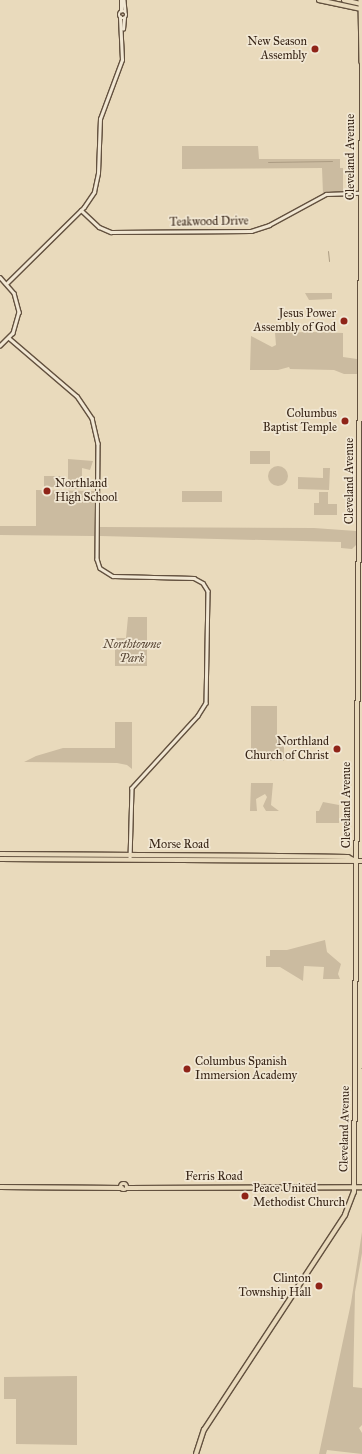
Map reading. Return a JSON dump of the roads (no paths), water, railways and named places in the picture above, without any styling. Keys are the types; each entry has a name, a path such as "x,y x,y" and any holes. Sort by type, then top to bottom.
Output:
{"main road":[{"path":"319,0 361,9"},
{"path":"344,0 361,2"},
{"name":"Cleveland Avenue","path":"196,1454 204,1430 345,1215 352,1202 354,1187 362,61 361,2"},
{"name":"Morse Road","path":"0,854 61,854 348,863 362,861"},
{"path":"38,859 61,854"},
{"path":"255,861 274,856"},
{"name":"Morse Road","path":"0,859 274,856 348,858 357,861"},
{"path":"274,861 299,857"},
{"name":"Ferris Road","path":"0,1187 362,1187"}],"street":[{"path":"7,283 81,210 97,184 100,119 120,68 122,33 121,12 123,0"},
{"path":"122,18 125,12 123,0"},
{"name":"Teakwood Drive","path":"81,210 99,228 111,232 251,231 269,225 326,194 361,193"},
{"path":"0,277 7,283 14,293 19,308 17,322 9,338 0,346"},
{"path":"9,338 77,396 92,418 98,443 97,558 100,568 112,576 194,578 203,583 208,591 206,703 198,716 137,780 132,788 130,857"}],"waterway":[{"path":"268,162 332,161"},
{"path":"328,251 329,261"}],"place":[{"name":"New Season Assembly","path":"315,49"},
{"name":"Jesus Power Assembly of God","path":"344,321"},
{"name":"Columbus Baptist Temple","path":"345,421"},
{"name":"Northland High School","path":"47,491"},
{"name":"Northland Church of Christ","path":"337,749"},
{"name":"Columbus Spanish Immersion Academy","path":"187,1069"},
{"name":"Peace United Methodist Church","path":"245,1196"},
{"name":"Clinton Township Hall","path":"319,1286"}],"park label":[{"name":"Northtowne Park","path":"132,652"}]}
